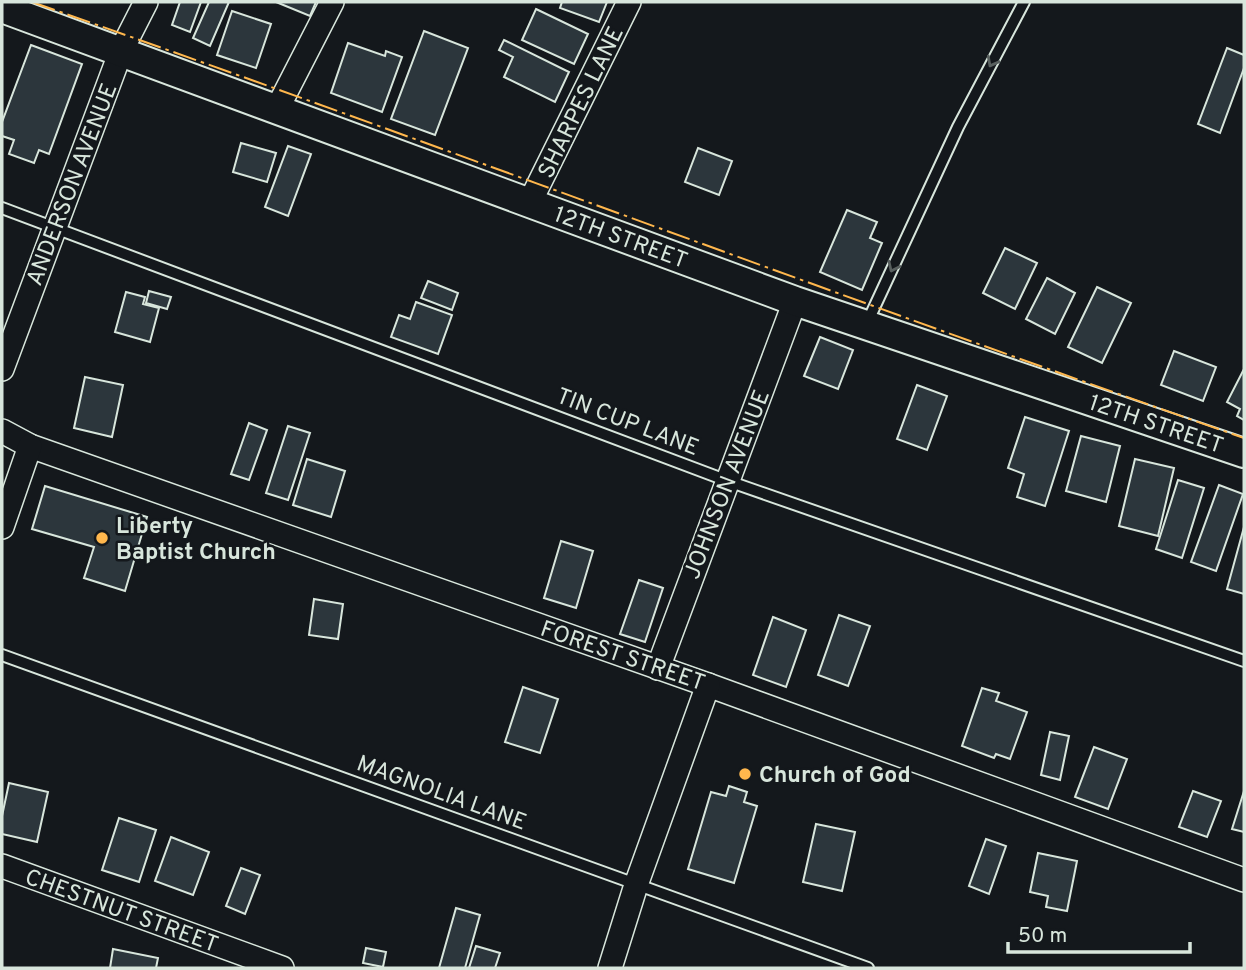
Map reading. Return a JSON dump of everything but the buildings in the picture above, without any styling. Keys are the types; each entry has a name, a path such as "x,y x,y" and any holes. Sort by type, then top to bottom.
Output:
{"street":[{"name":"ANDERSON AVENUE","path":"2,369 52,229 121,51 146,2"},
{"path":"276,111 332,2"},
{"name":"SHARPES LANE","path":"530,202 629,2"},
{"name":"12TH STREET","path":"20,9 276,111 795,301 1244,453"},
{"name":"JOHNSON AVENUE","path":"657,668 795,301"},
{"name":"FOREST STREET","path":"2,431 30,446 708,685 1244,880"},
{"path":"2,527 30,446"},
{"path":"610,968 636,885 708,685"},
{"name":"CHESTNUT STREET","path":"2,866 282,968"}],"lane":[{"path":"866,324 958,127 1024,2"},
{"name":"TIN CUP LANE","path":"2,208 728,481 1244,661"},
{"name":"MAGNOLIA LANE","path":"2,655 868,968"}],"power":[{"path":"32,2 1244,438"}],"place":[{"name":"Liberty Baptist Church","path":"102,538"},
{"name":"Church of God","path":"745,774"}]}
